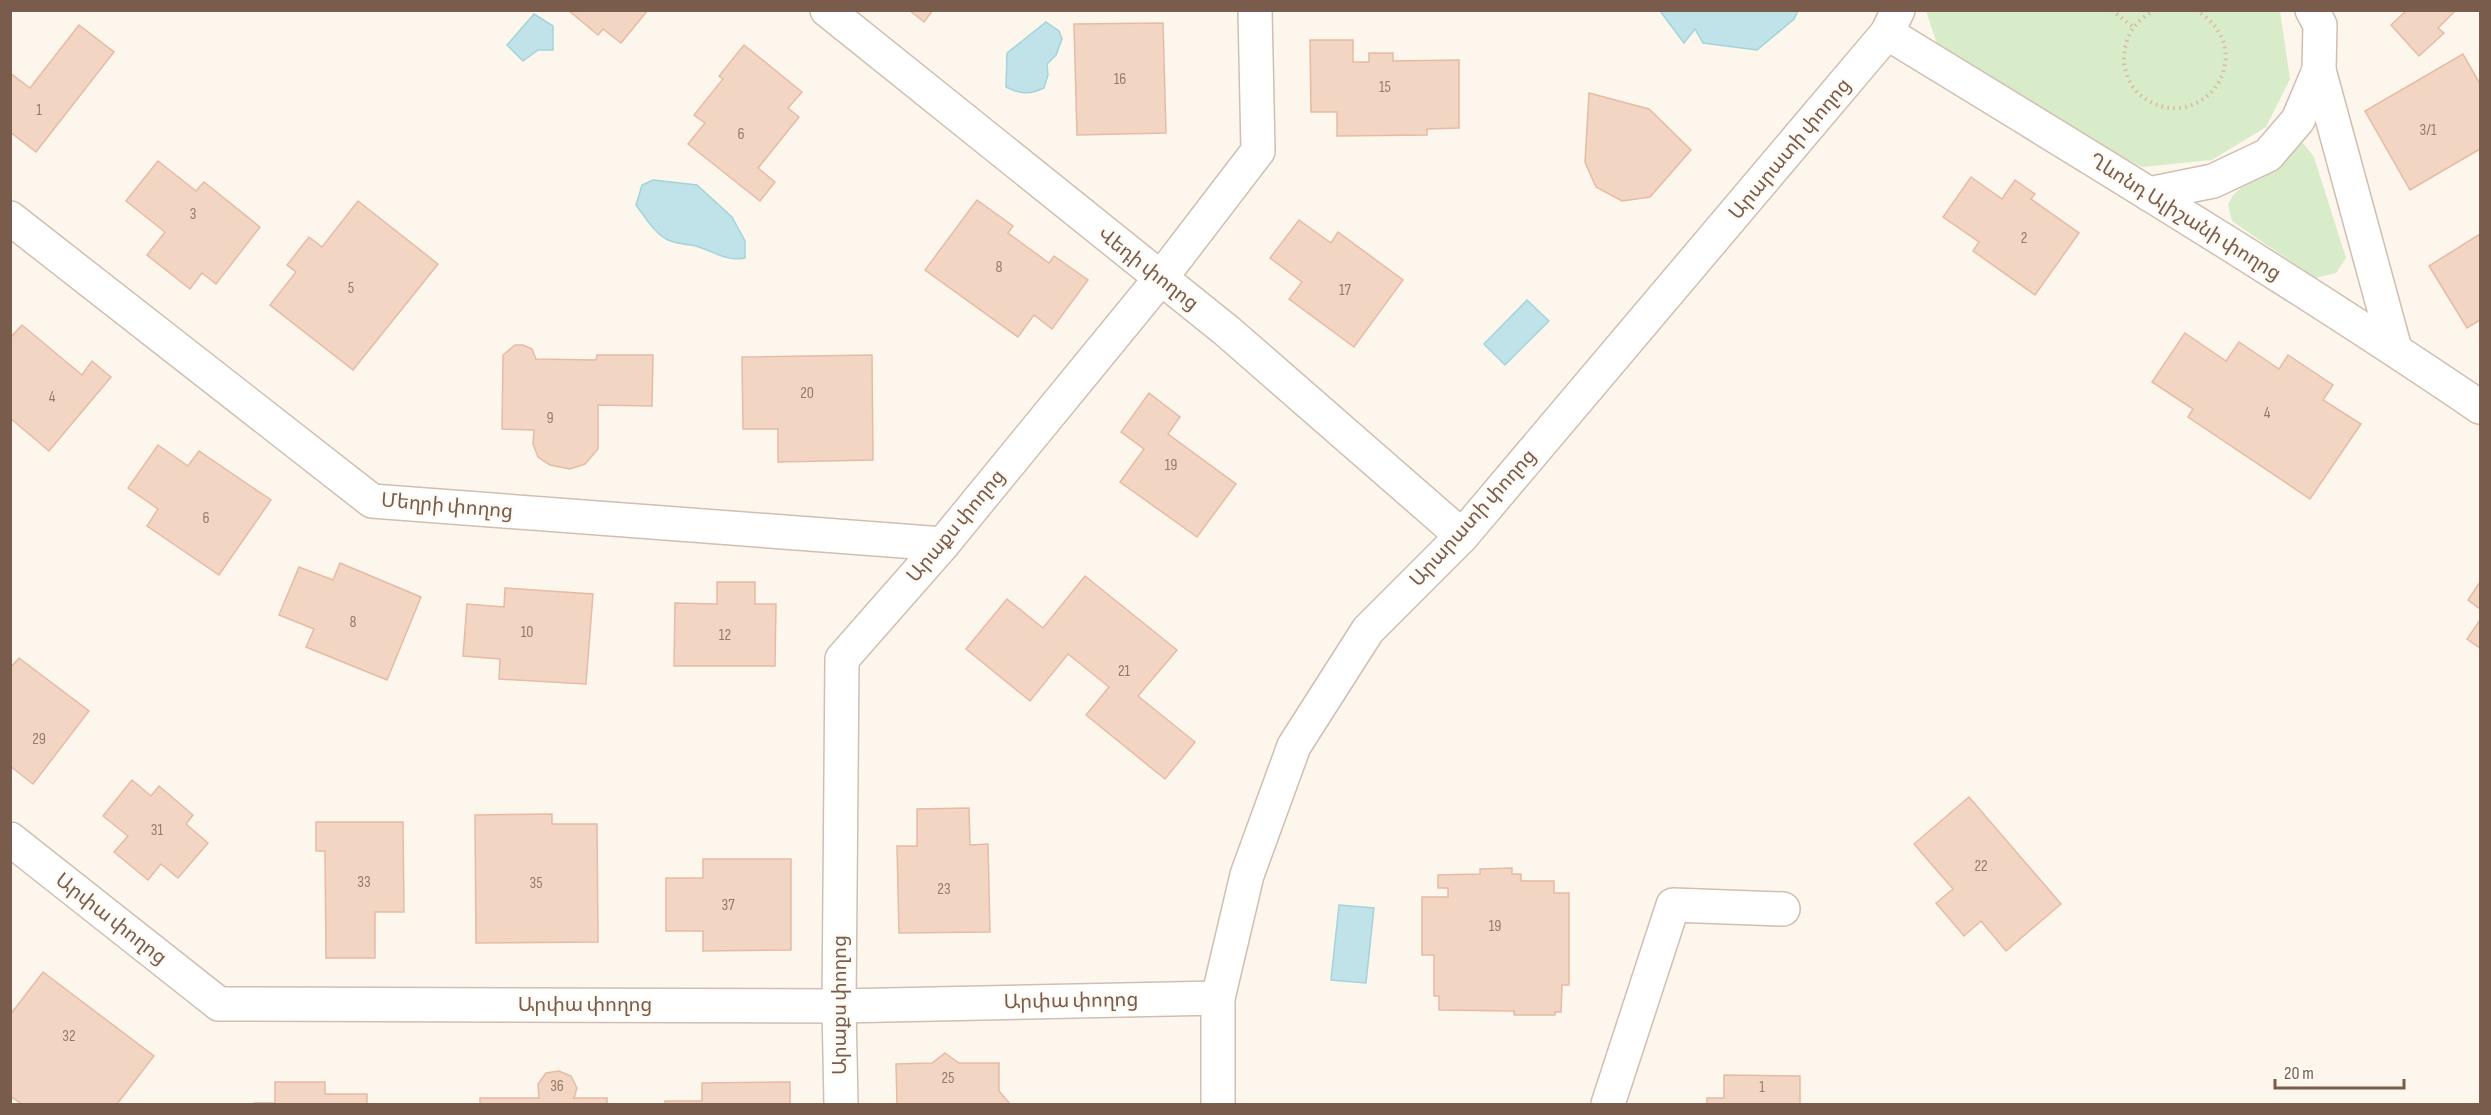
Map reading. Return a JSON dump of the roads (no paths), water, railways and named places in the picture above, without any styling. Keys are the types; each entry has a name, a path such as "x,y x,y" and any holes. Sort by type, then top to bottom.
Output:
{"street":[{"name":"Վեդի փողոց","path":"827,10 1227,331 1462,536"},
{"name":"Արաքս փողոց","path":"841,1104 839,1006 842,659 943,544 1160,279 1257,151 1255,10"},
{"path":"2312,10 2320,26 2319,70 2395,349"},
{"name":"Ղևոնդ Ալիշանի փողոց","path":"1892,22 2150,194 2395,349 2481,407"},
{"name":"Արարատի փողոց","path":"1218,1104 1218,998 1247,875 1294,746 1368,630 1462,536 1892,22"},
{"path":"2150,194 2213,181 2268,155 2298,120 2319,70"},
{"name":"Մեղրի փողոց","path":"10,218 372,501 943,544"},
{"name":"Արփա փողոց","path":"10,839 219,1004 839,1006 1218,998"},
{"path":"1608,1104 1673,905 1783,909"}],"water":[{"path":"1660,11 1798,11 1794,19 1757,50 1703,43 1695,29 1684,43"},
{"path":"534,14 553,26 553,50 538,50 523,61 507,45"},
{"path":"1046,22 1059,31 1062,39 1056,55 1047,64 1048,75 1044,88 1025,93 1006,87 1007,53"},
{"path":"653,180 697,185 732,217 745,241 745,258 732,259 696,246 671,241 659,234 636,205 642,185"},
{"path":"1527,300 1549,321 1505,365 1484,344"},
{"path":"1339,905 1374,908 1366,983 1331,980"}]}
